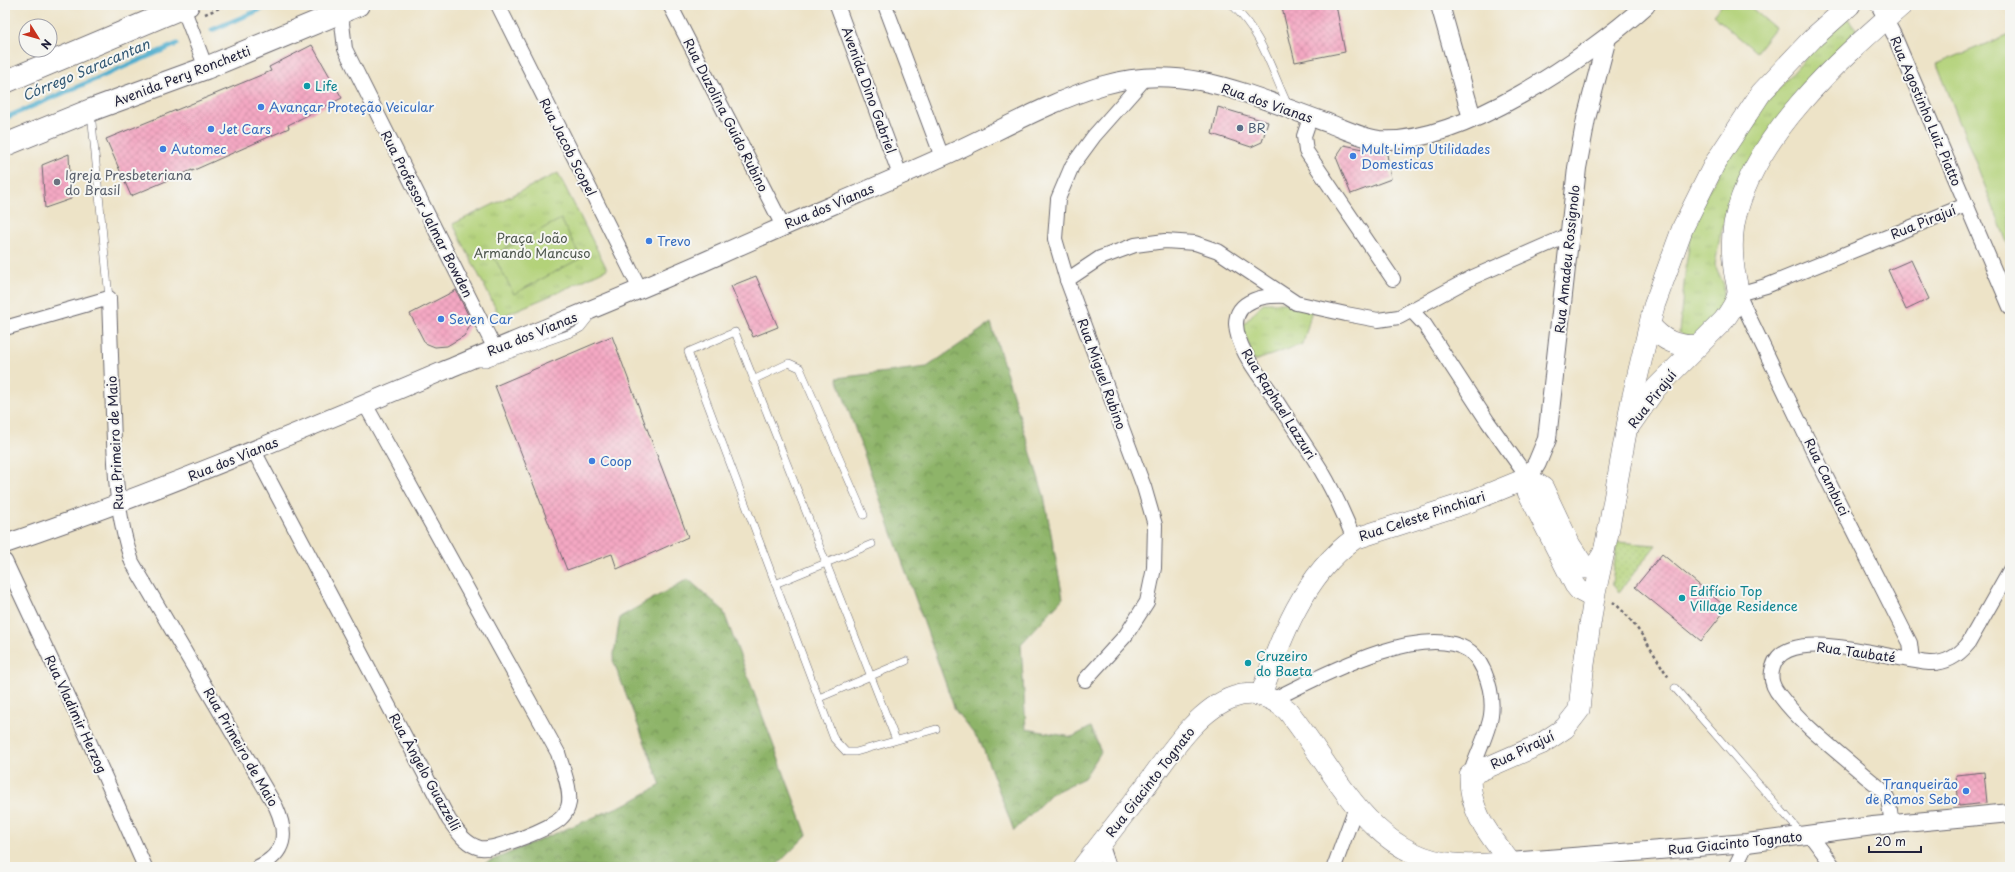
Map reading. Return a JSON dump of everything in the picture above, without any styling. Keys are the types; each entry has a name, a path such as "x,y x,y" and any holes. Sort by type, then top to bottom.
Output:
{"main road":[{"path":"1626,430 1654,306 1683,227 1715,163 1761,93 1814,37 1850,5"},
{"path":"1738,294 1734,267 1734,224 1740,201 1754,169 1780,128 1812,90 1853,48 1882,12 1902,5"},
{"name":"Avenida Pery Ronchetti","path":"5,145 91,110 202,58 351,8"},
{"path":"5,82 186,11"},
{"name":"Rua Pirajuí","path":"1470,775 1540,744 1565,728 1579,710 1583,671 1594,598 1626,430 1656,388 1724,320 1738,294"},
{"path":"1650,325 1659,337 1670,342 1681,345 1698,345"},
{"path":"1528,478 1543,488 1581,564 1585,568 1593,568 1603,554"},
{"path":"1528,478 1528,492 1575,585 1579,590 1594,598"},
{"name":"Rua Celeste Pinchiari","path":"1267,697 1278,645 1300,602 1328,562 1340,548 1354,538 1469,502 1528,478"},
{"name":"Rua Giacinto Tognato","path":"1083,867 1184,736 1211,709 1234,697 1267,697 1287,710 1356,807 1370,822 1390,839 1420,856 1454,864 1510,862"},
{"path":"1470,775 1469,792 1474,809 1483,825 1510,862"}],"street":[{"name":"Rua Jacob Scopel","path":"498,5 640,289"},
{"name":"Rua Duzolina Guido Rubino","path":"670,5 783,226"},
{"name":"Avenida Dino Gabriel","path":"837,5 900,175"},
{"path":"885,5 942,157"},
{"name":"Rua dos Vianas","path":"5,544 117,505 254,451 465,361 495,350 640,289 942,157 1102,85 1147,76 1191,78 1243,92 1310,118 1378,140 1408,138 1441,131 1472,118 1529,90 1607,38 1646,5"},
{"path":"1443,6 1472,118"},
{"name":"Rua Professor Jalmar Bowden","path":"351,8 342,36 345,49 495,350"},
{"path":"186,11 202,58"},
{"name":"Rua Agostinho Luiz Piatto","path":"1882,12 2010,306"},
{"name":"Rua Amadeu Rossignolo","path":"1528,478 1537,463 1547,439 1577,168 1586,118 1607,38"},
{"name":"Rua Miguel Rubino","path":"1086,680 1126,635 1147,602 1154,568 1155,525 1144,487 1067,280 1055,239 1058,199 1072,166 1094,136 1147,76"},
{"path":"1310,118 1304,136 1306,151 1394,279"},
{"name":"Rua Pirajuí","path":"1738,294 1766,286 1966,205"},
{"path":"1067,280 1100,258 1135,246 1165,241 1194,243 1218,251 1296,303 1378,320 1399,317 1473,277 1570,235"},
{"name":"Rua Cambuci","path":"1738,294 1820,465 1910,643 1912,660"},
{"name":"Rua Raphael Lazzuri","path":"1285,296 1272,295 1258,298 1247,303 1240,311 1236,323 1238,336 1248,359 1320,470 1340,504 1354,538"},
{"path":"5,328 109,298"},
{"name":"Rua Primeiro de Maio","path":"109,298 117,505 123,534 132,562 276,806 282,820 283,838 278,851 271,861 258,867"},
{"path":"1411,310 1425,325 1488,422 1528,478"},
{"name":"Rua Ângelo Guazzelli","path":"254,451 449,820 462,837 469,844 482,848 503,844 548,826 562,818 569,806 568,789 558,753 365,404"},
{"name":"Rua Vladimir Herzog","path":"5,561 84,730 145,867"},
{"name":"Rua Taubaté","path":"1892,824 1886,794 1785,703 1775,690 1770,676 1774,660 1786,650 1807,645 1839,647 1929,663 1940,662 1960,654 1968,644 2010,570"},
{"path":"1267,697 1336,668 1388,649 1429,642 1450,644 1468,649 1479,659 1489,682 1492,699 1491,716 1470,775"},
{"path":"1334,867 1356,807"},
{"name":"Rua Giacinto Tognato","path":"1510,862 1747,844 1892,824 2010,813"},
{"path":"1806,836 1834,867"},
{"path":"1102,843 1109,867"},
{"path":"1735,867 1747,844"}],"lane":[{"path":"1232,5 1244,17 1261,42 1290,110"},
{"name":"Rua Primeiro de Maio","path":"91,110 109,298"},
{"path":"465,361 486,363 574,332 585,323 598,307"},
{"path":"896,740 734,332 688,352 834,739 846,752 856,752 936,729"},
{"path":"754,380 790,363 800,368 864,515"},
{"path":"775,584 872,544"},
{"path":"818,698 906,661"},
{"path":"1675,688 1806,836"}],"path":[{"path":"1621,609 1635,626 1675,688"}],"green space":[{"path":"1722,5 1748,5 1775,28 1756,52 1713,15"},
{"path":"1845,15 1857,30 1791,105 1731,200 1720,237 1715,265 1724,285 1723,304 1712,319 1694,336 1686,338 1679,332 1686,265 1691,234 1704,199 1746,125"},
{"path":"2010,34 2010,250 1937,64"},
{"name":"Praça João Armando Mancuso","path":"558,173 607,269 559,292 500,317 453,224"},
{"path":"561,219 581,258 514,294 493,255"},
{"path":"1263,303 1294,303 1312,310 1303,344 1254,361 1242,326"},
{"path":"991,323 1044,496 1063,598 1021,644 1026,729 1072,737 1091,727 1101,752 1084,778 1051,794 1014,831 981,743 955,710 837,378 927,367"},
{"path":"1617,542 1656,545 1619,592 1612,584"},
{"path":"688,579 723,610 807,835 775,867 674,867 671,861 651,867 476,867 630,802 661,785 613,660 620,617"}],"building":[{"path":"1301,5 1336,5 1345,52 1295,62 1282,8"},
{"path":"312,45 342,98 288,125 289,128 131,196 106,139 271,71 269,67"},
{"name":"BR","path":"1218,107 1268,122 1262,142 1251,147 1212,134"},
{"path":"1344,145 1387,154 1391,179 1351,194 1336,157"},
{"name":"Igreja Presbeteriana do Brasil","path":"69,154 71,199 45,208 42,165"},
{"path":"1911,260 1929,299 1906,310 1888,270"},
{"path":"756,276 778,327 753,337 731,286"},
{"name":"Seven Car","path":"456,290 472,323 464,336 447,346 435,347 425,343 410,314"},
{"name":"Coop","path":"612,336 688,537 617,569 612,554 567,570 495,386"},
{"name":"Edifício Top Village Residence","path":"1662,554 1727,608 1701,641 1635,587"},
{"path":"1984,772 1987,803 1959,806 1956,775"}],"waterway":[{"name":"Córrego Saracantan","path":"212,30 271,5"},
{"name":"Córrego Saracantan","path":"5,118 177,44"}],"place":[{"name":"Life","path":"307,86"},
{"name":"Avançar Proteção Veicular","path":"261,107"},
{"name":"BR","path":"1240,128"},
{"name":"Jet Cars","path":"211,129"},
{"name":"Automec","path":"163,149"},
{"name":"Mult Limp Utilidades Domesticas","path":"1353,156"},
{"name":"Igreja Presbeteriana do Brasil","path":"57,182"},
{"name":"Trevo","path":"649,241"},
{"name":"Seven Car","path":"441,319"},
{"name":"Coop","path":"592,461"},
{"name":"Edifício Top Village Residence","path":"1682,598"},
{"name":"Cruzeiro do Baeta","path":"1248,663"},
{"name":"Tranqueirão de Ramos Sebo","path":"1966,791"}]}
